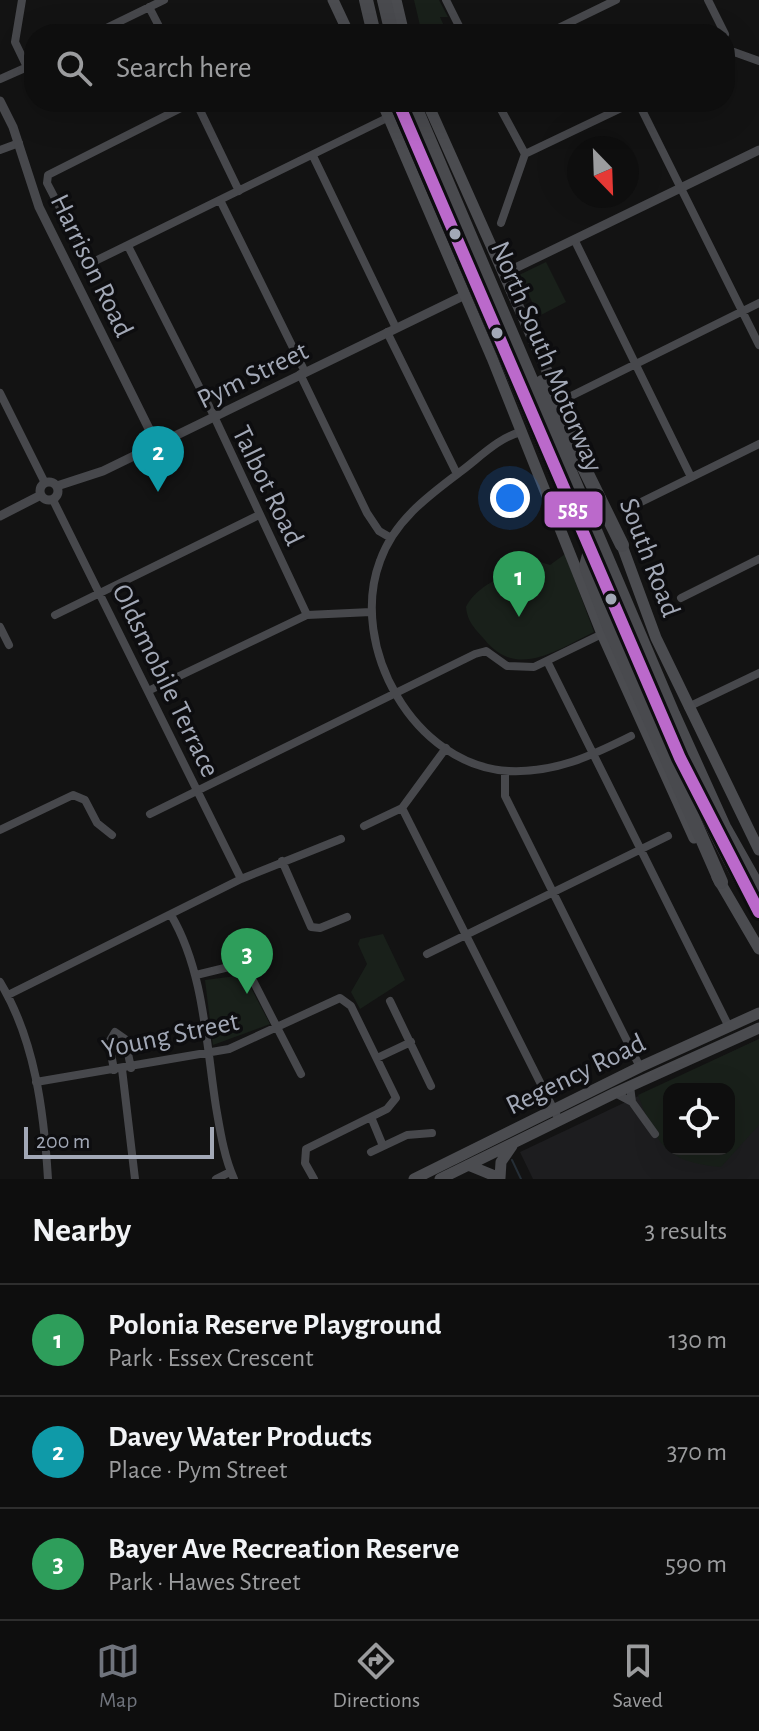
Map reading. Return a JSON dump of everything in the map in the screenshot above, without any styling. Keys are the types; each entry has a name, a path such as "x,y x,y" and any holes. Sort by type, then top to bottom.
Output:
{"highway":[{"path":"366,0 372,24"},
{"path":"384,0 390,24"},
{"name":"North South Motorway","path":"402,112 590,551 739,867 759,889"},
{"name":"North South Motorway","path":"417,112 759,912"},
{"path":"512,334 530,357 622,545"},
{"path":"590,551 586,566 610,629 721,882"}],"main road":[{"path":"333,0 344,24"},
{"path":"396,0 402,24"},
{"path":"387,112 465,295 602,634 661,769 707,864 721,882 759,949"},
{"name":"South Road","path":"431,112 563,400 656,638 759,850"},
{"name":"Regency Road","path":"440,1179 467,1165 486,1150 515,1142 613,1080 759,1013"},
{"name":"Regency Road","path":"414,1179 430,1175 556,1115 615,1093 759,1028"},
{"path":"613,1080 630,1086"},
{"path":"467,1165 500,1178 503,1156 515,1142"}],"street":[{"path":"22,0 15,42 24,56"},
{"path":"114,24 164,0"},
{"path":"446,0 458,24"},
{"path":"567,24 616,0"},
{"path":"708,0 720,24"},
{"path":"149,7 158,24"},
{"path":"735,55 759,61"},
{"path":"0,79 24,69"},
{"name":"Harrison Road","path":"0,101 19,143 26,176 39,207 157,445"},
{"path":"175,112 48,175 47,183 85,261 99,261 389,117"},
{"path":"200,112 239,191"},
{"path":"502,112 525,154"},
{"path":"501,223 525,154 615,112"},
{"path":"641,112 759,345"},
{"path":"0,150 19,143"},
{"path":"503,274 759,150"},
{"path":"313,156 457,474"},
{"path":"220,200 367,513 379,531 391,538"},
{"path":"575,241 691,477"},
{"name":"Talbot Road","path":"128,246 307,615"},
{"name":"Pym Street","path":"57,486 84,480 465,295"},
{"path":"563,400 759,303"},
{"path":"0,393 45,483 41,495 0,516"},
{"path":"521,432 419,502 391,538 380,561 371,612 381,663 396,694 417,724 446,748 472,762 505,771 545,770 594,754 631,736"},
{"path":"633,506 759,444"},
{"path":"41,495 46,500 53,500 58,493 57,486 45,483"},
{"name":"Oldsmobile Terrace","path":"53,500 241,879"},
{"path":"55,615 259,515"},
{"path":"681,598 759,559"},
{"path":"148,691 307,615 371,612"},
{"path":"0,627 9,645"},
{"path":"150,814 481,651 518,668 547,661 602,634"},
{"path":"547,661 729,1027"},
{"path":"688,707 759,673"},
{"path":"364,826 402,808 446,748"},
{"path":"505,771 505,796 640,1067"},
{"path":"0,830 73,795 85,800 97,823 112,835"},
{"path":"402,808 556,1115"},
{"path":"427,954 668,836"},
{"path":"8,995 241,879 341,839"},
{"path":"282,861 311,927 320,928 347,917"},
{"path":"171,915 182,933 196,975 232,1176 216,1179"},
{"path":"196,975 233,966 247,969 301,1074"},
{"path":"0,982 23,1028 36,1082 48,1179"},
{"name":"Young Street","path":"36,1082 229,1049 340,998 351,1006 396,1098 394,1104 306,1149 305,1163 314,1179"},
{"path":"390,1001 431,1086"},
{"path":"377,1058 411,1042"},
{"path":"122,1069 135,1179"},
{"path":"630,1086 632,1102"},
{"path":"615,1093 632,1102 655,1134"},
{"path":"371,1117 383,1146"},
{"path":"371,1152 412,1134 432,1133"},
{"path":"486,1150 500,1178"}],"shaded area":[{"path":"414,0 439,0 448,17 440,17 443,24 420,24"},
{"path":"546,262 566,302 539,316 519,275"},
{"path":"565,554 594,632 537,658 510,658 497,651 470,621 466,607 472,598 507,574 537,561 550,565"},
{"path":"383,934 405,980 360,1009 351,992 367,964 358,944 360,939"},
{"path":"244,975 270,1024 213,1045 205,980"},
{"path":"759,1039 759,1179 533,1179 520,1152 663,1084 663,1155 735,1155 735,1083 666,1083"},
{"path":"759,1039 759,1125 735,1152 735,1083 664,1083"},
{"path":"663,1083 663,1144 651,1127 638,1095"},
{"path":"676,1155 732,1155 721,1167 688,1161"}],"waterway":[{"path":"512,1160 521,1179"}],"transit line":[{"name":"585","path":"402,112 680,758 759,912"}],"place":[{"name":"Davey Water Products","path":"158,492"},
{"name":"Polonia Reserve Playground","path":"519,617"},
{"name":"Bayer Ave Recreation Reserve","path":"247,994"}]}
